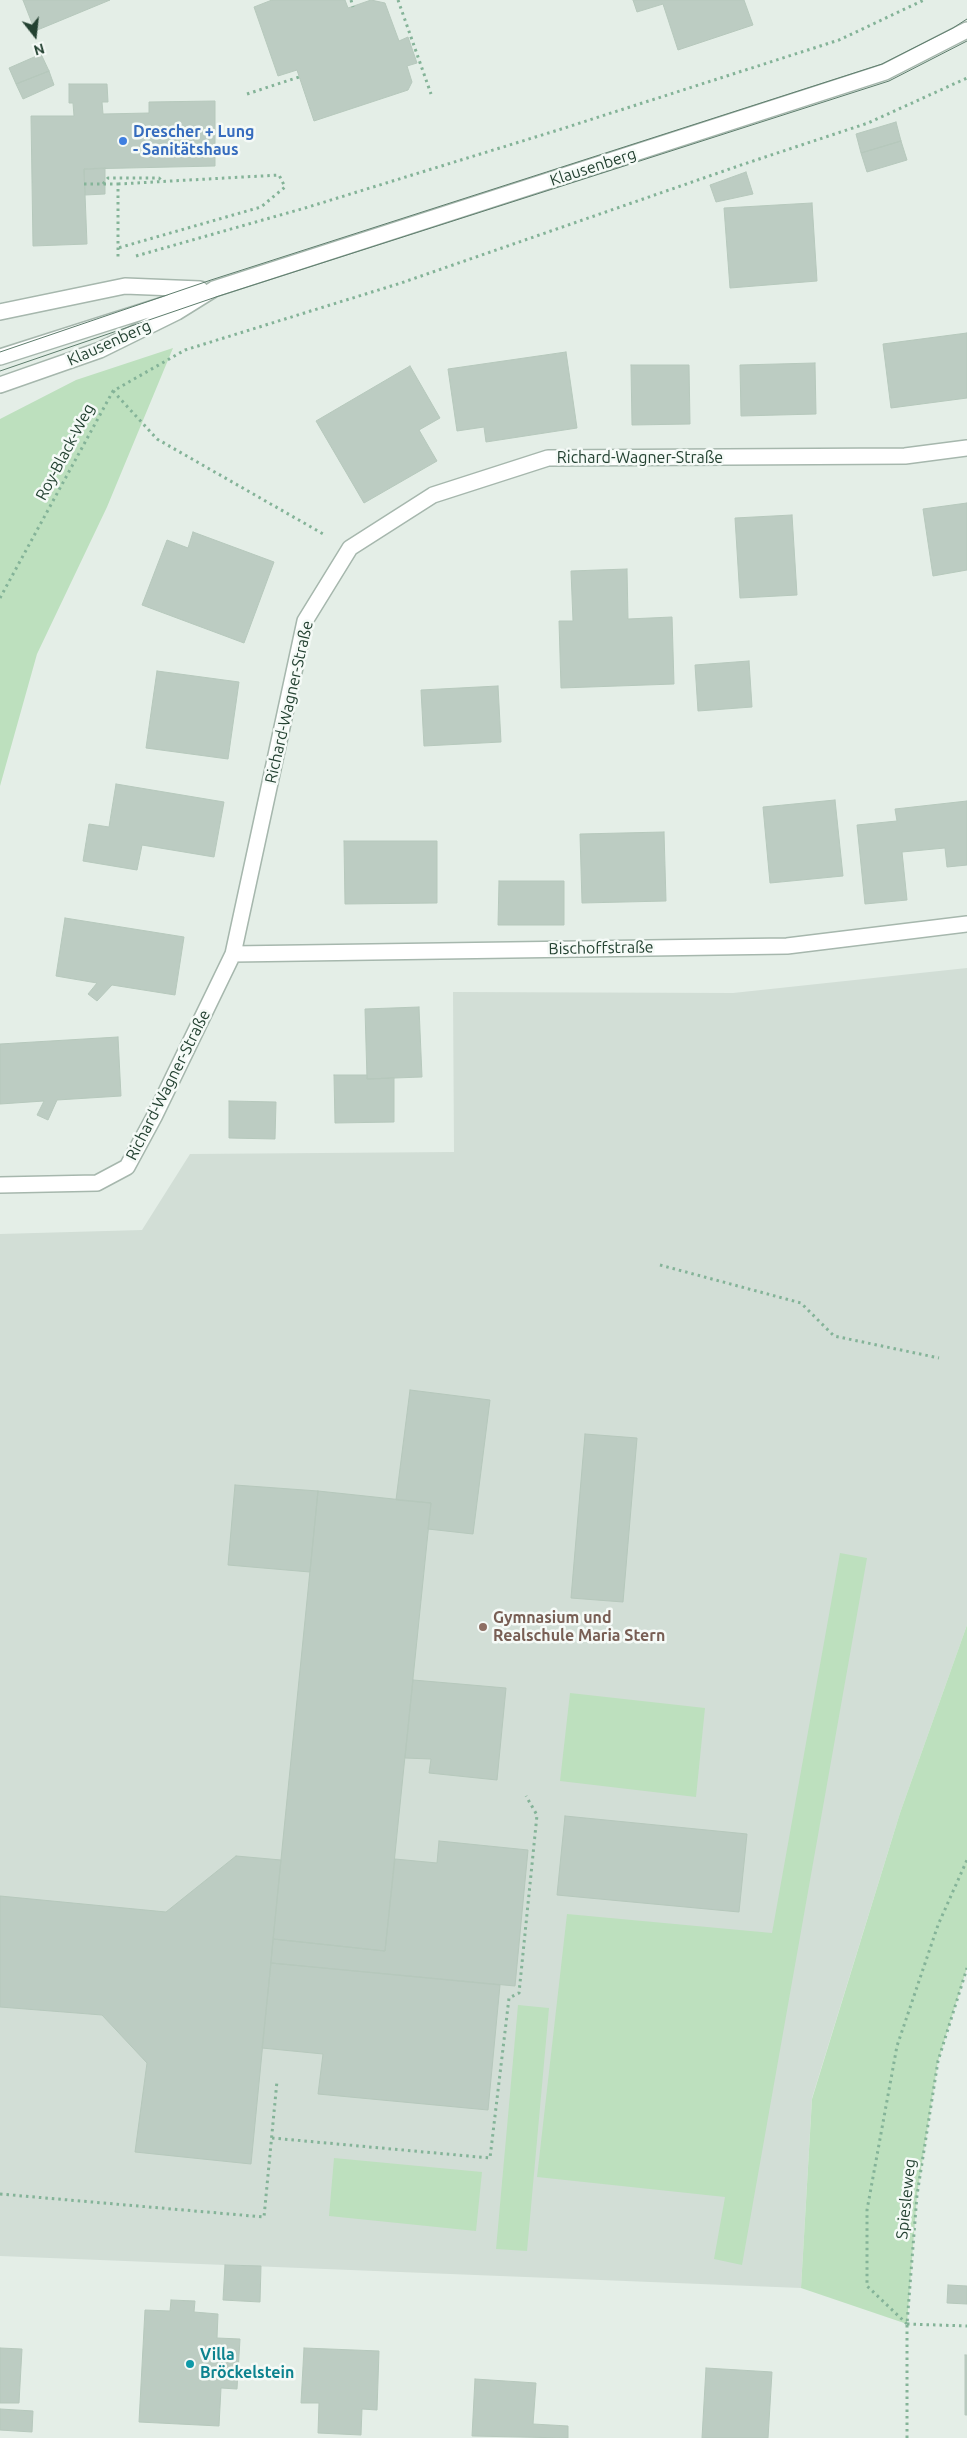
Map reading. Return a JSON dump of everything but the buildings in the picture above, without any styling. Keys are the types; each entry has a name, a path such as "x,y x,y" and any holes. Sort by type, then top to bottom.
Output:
{"street":[{"name":"Klausenberg","path":"5,384 100,350 177,312 214,289 885,72 967,30"},
{"name":"Klausenberg","path":"0,312 125,286 214,289"},
{"path":"0,357 214,289"},
{"path":"0,394 5,384"},
{"name":"Richard-Wagner-Straße","path":"0,1185 97,1183 127,1167 154,1117 233,954 305,621 350,548 433,495 548,458 905,456 967,448"},
{"name":"Bischoffstraße","path":"233,954 787,946 967,924"}],"path":[{"path":"351,0 353,7"},
{"path":"398,0 431,94"},
{"path":"118,184 118,261 305,208 555,131 839,40 924,0"},
{"path":"247,94 299,77"},
{"name":"Roy-Black-Weg","path":"0,598 112,390 185,350 401,283 868,123 967,78"},
{"path":"84,184 164,182 279,175 285,187 261,207 118,248"},
{"path":"103,184 108,178 160,178 164,182"},
{"path":"112,390 157,439 350,548"},
{"path":"660,1266 801,1303 834,1336 939,1358"},
{"path":"272,2138 490,2158 509,1998 519,1993 537,1815 526,1796"},
{"path":"967,1860 938,1925 897,2046 867,2210 867,2286 907,2324 967,2326"},
{"name":"Spiesleweg","path":"907,2438 907,2324 917,2195 938,2061 967,1968"},
{"path":"0,2194 264,2217 278,2081"}],"shaded area":[{"name":"Gymnasium und Realschule Maria Stern","path":"967,968 967,1625 900,1813 812,2098 801,2288 0,2256 0,1234 142,1230 190,1154 454,1152 453,992 733,993"}],"green space":[{"path":"173,348 107,507 37,654 0,786 0,419 76,380"},
{"path":"840,1553 867,1558 742,2265 714,2259 725,2197 537,2177 567,1914 772,1933"},
{"path":"967,1625 967,1968 938,2061 917,2195 907,2324 801,2288 812,2099 900,1813"},
{"path":"570,1693 705,1708 696,1797 560,1781"},
{"path":"518,2005 549,2008 527,2251 496,2249"},
{"path":"334,2158 482,2172 476,2231 329,2216"}],"tram line":[{"path":"0,352 211,280 882,64 967,19"},
{"path":"0,371 216,297 889,81 967,41"}],"place":[{"name":"Drescher + Lung - Sanitätshaus","path":"123,141"},
{"name":"Gymnasium und Realschule Maria Stern","path":"483,1627"},
{"name":"Villa Bröckelstein","path":"190,2364"}]}
